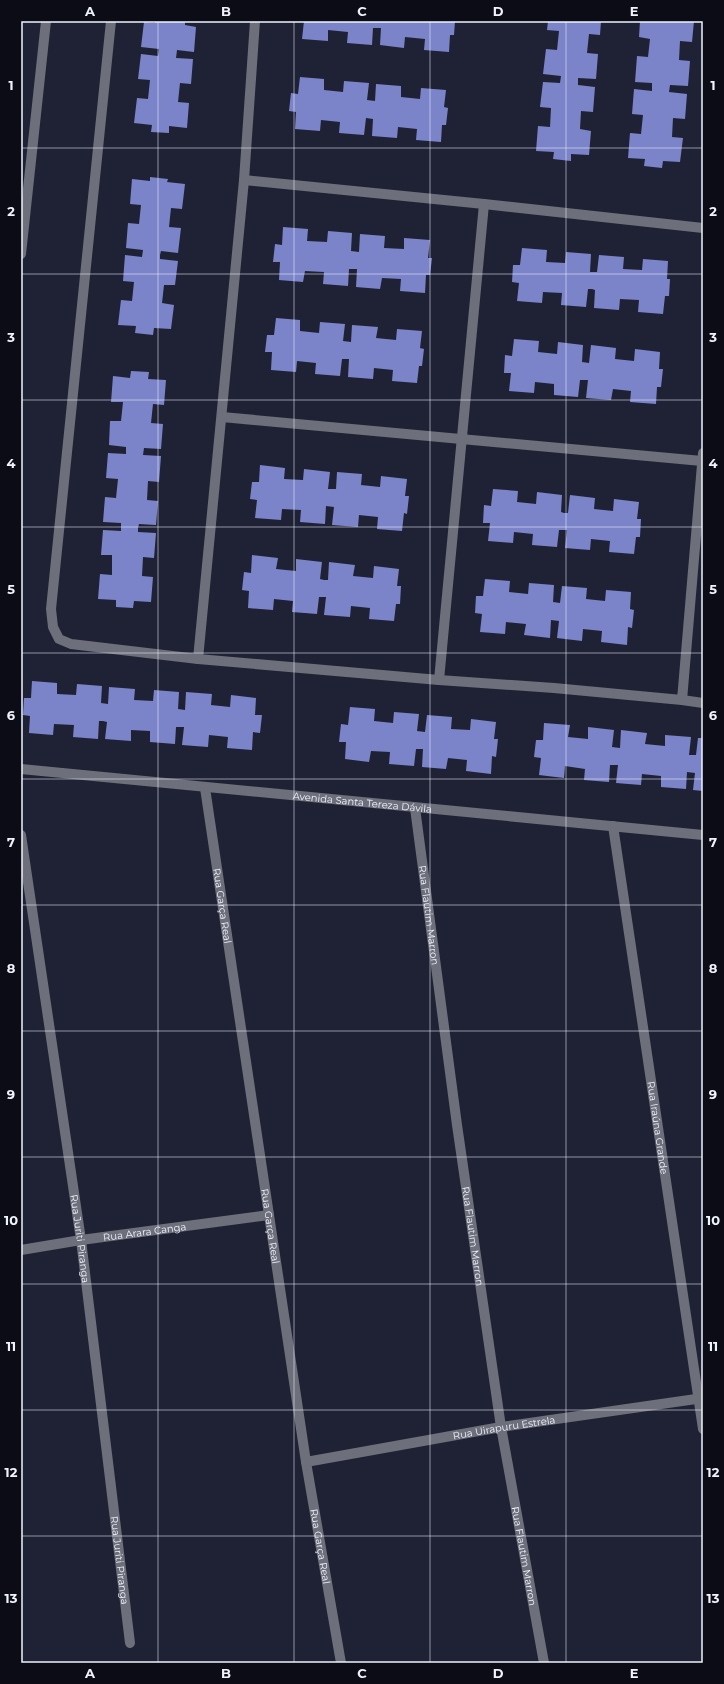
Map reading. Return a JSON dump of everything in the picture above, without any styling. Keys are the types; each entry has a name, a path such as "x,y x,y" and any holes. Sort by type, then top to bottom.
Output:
{"street":[{"path":"21,254 46,21"},
{"path":"111,21 51,609 54,627 59,639 71,644 198,658 439,680 554,688 703,703"},
{"path":"198,658 244,180 256,21"},
{"path":"244,180 703,228"},
{"path":"439,680 484,204"},
{"path":"222,417 461,439 703,457 682,700"},
{"name":"Avenida Santa Tereza Dávila","path":"21,769 703,835"},
{"name":"Rua Garça Real","path":"205,788 306,1462 340,1663"},
{"name":"Rua Flautim Marron","path":"414,808 457,1126 501,1427 544,1663"},
{"name":"Rua Iraúna Grande","path":"613,826 700,1399 703,1429"},
{"name":"Rua Juriti Piranga","path":"21,835 81,1240 130,1643"},
{"name":"Rua Arara Canga","path":"21,1250 81,1240 269,1216"},
{"name":"Rua Uirapuru Estrela","path":"306,1462 501,1427 700,1399"}],"building":[{"path":"155,21 185,21 185,25 196,27 194,52 177,50 176,58 193,59 191,84 180,83 178,102 189,103 187,128 169,126 169,133 151,132 152,125 134,123 137,98 148,99 150,80 138,79 141,54 158,56 159,49 141,47 144,22 155,23"},
{"path":"304,21 455,21 454,35 450,35 449,52 424,50 425,39 405,37 404,48 380,45 381,28 373,28 372,45 347,43 348,32 328,30 328,41 302,39"},
{"path":"548,21 601,21 600,35 589,34 587,53 598,54 596,79 578,78 578,85 595,87 593,112 581,111 580,129 591,131 589,155 571,154 571,161 553,159 554,152 536,151 538,126 550,127 551,108 540,107 543,82 560,83 561,76 543,74 546,49 557,50 559,31 547,30"},
{"path":"640,21 694,21 692,42 680,41 679,60 690,61 688,86 670,85 669,92 687,94 685,119 673,118 672,137 683,138 680,162 663,161 662,168 644,166 645,159 628,158 630,133 641,134 643,115 632,114 634,89 652,91 652,83 635,82 637,56 648,57 650,39 639,37"},
{"path":"300,77 324,79 324,90 343,92 344,81 369,83 367,100 375,101 376,84 401,86 401,97 420,99 421,88 446,90 444,107 448,108 446,125 442,125 441,142 416,140 417,129 398,127 397,138 372,136 373,119 366,118 364,135 339,133 340,122 321,120 320,131 295,129 296,112 289,111 291,93 298,94"},
{"path":"150,177 168,179 167,182 185,184 182,209 171,208 169,227 181,228 178,253 161,251 160,255 160,259 178,261 175,285 164,285 162,303 174,305 171,329 154,328 153,335 135,333 136,326 118,325 121,300 132,301 134,282 123,281 125,255 142,257 143,250 126,248 128,223 139,224 141,205 130,204 132,179 150,181"},
{"path":"283,227 308,229 307,241 327,242 328,231 352,233 351,251 359,252 360,234 385,236 384,248 404,249 404,238 430,240 428,258 432,258 430,275 426,275 425,293 400,291 401,279 382,278 380,289 356,287 357,269 349,269 348,286 323,284 324,272 305,271 303,282 279,280 280,262 273,262 275,244 282,245"},
{"path":"522,248 547,250 546,262 565,263 566,252 591,254 590,272 597,272 599,255 624,257 623,269 642,270 643,259 668,261 667,279 670,279 669,296 665,296 663,314 638,312 639,300 620,299 619,310 594,308 595,290 592,289 588,289 586,307 561,305 562,293 543,292 542,303 517,301 519,283 512,282 513,265 520,265"},
{"path":"276,318 300,320 300,331 319,333 320,322 345,324 343,341 351,342 352,325 378,327 376,338 396,340 397,329 422,331 420,348 424,349 422,366 419,366 417,383 392,381 393,370 374,368 373,379 348,377 349,359 342,359 340,376 315,374 316,363 297,361 296,372 271,370 272,352 265,352 267,335 274,335"},
{"path":"514,339 539,341 538,352 557,354 558,342 583,345 582,362 589,363 591,345 616,348 615,359 634,361 635,349 660,352 659,369 663,369 661,387 657,387 656,404 630,402 631,391 613,389 611,400 586,398 588,380 580,380 578,397 554,395 554,384 535,382 534,393 509,391 511,373 504,373 505,355 512,356"},
{"path":"131,371 149,372 148,379 166,380 164,405 153,404 151,423 163,424 161,449 144,448 143,455 161,456 159,482 148,481 147,500 158,501 156,525 139,524 138,528 138,532 156,533 154,558 143,557 142,576 153,577 151,602 134,601 133,608 116,607 116,600 98,599 100,574 112,575 112,555 101,555 103,530 121,531 121,523 103,522 105,497 116,498 118,479 106,478 108,453 126,454 126,447 109,445 110,421 121,421 123,402 111,402 113,376 130,378"},
{"path":"260,465 285,468 284,479 303,480 304,469 330,472 328,489 336,489 337,472 362,474 361,485 380,487 381,476 407,479 405,496 409,496 407,514 404,513 402,531 377,529 378,517 359,515 358,527 332,525 334,507 326,506 325,524 300,522 301,510 282,509 281,520 255,518 257,500 250,499 252,482 259,482"},
{"path":"493,489 518,491 517,502 536,504 537,492 562,495 561,512 564,513 568,513 570,495 595,498 594,509 613,511 614,499 639,502 637,519 641,519 640,537 636,537 634,554 609,552 610,541 591,539 590,550 565,548 567,530 559,530 557,547 532,545 533,534 514,532 513,543 488,541 490,523 483,523 484,505 491,506"},
{"path":"252,555 278,558 276,569 296,571 296,559 322,562 320,579 324,580 328,580 329,562 355,565 353,576 373,578 374,566 399,569 397,586 401,586 400,604 396,604 394,621 369,619 370,608 351,606 350,617 324,615 326,597 319,597 317,614 292,612 293,601 274,599 273,610 248,608 249,591 242,590 244,572 251,573"},
{"path":"485,579 510,581 509,592 528,594 529,583 554,585 553,602 560,603 562,586 587,588 586,599 605,601 606,590 631,592 630,609 634,610 632,628 628,627 627,645 601,642 602,631 583,629 582,641 557,638 559,621 551,620 550,638 524,635 526,624 506,622 505,634 480,632 482,614 475,613 476,596 483,596"},
{"path":"32,681 57,683 57,694 76,695 77,684 102,686 101,703 108,704 109,687 135,689 134,700 153,701 154,690 179,692 178,709 185,710 186,692 212,694 211,705 230,707 231,695 256,698 255,715 262,715 260,733 253,732 252,750 227,748 228,737 209,735 208,747 182,745 184,727 176,727 175,744 150,742 150,731 131,730 131,741 105,739 107,722 103,721 99,721 98,739 73,737 74,725 54,724 53,735 29,733 30,716 23,715 24,698 31,698"},
{"path":"350,707 375,709 374,721 393,723 394,712 419,714 417,731 425,732 427,715 452,717 451,729 470,730 471,719 496,722 494,739 498,739 496,757 492,756 491,774 466,771 467,760 448,758 446,769 422,767 423,749 416,749 414,766 389,764 390,752 371,751 369,762 345,759 346,742 339,742 341,724 348,725"},
{"path":"544,723 570,725 568,737 588,739 588,727 614,730 612,747 620,748 621,730 647,733 645,744 665,746 665,735 691,737 689,755 696,755 698,738 703,738 703,791 693,790 695,773 687,772 686,789 661,787 661,776 642,774 641,785 616,783 618,765 610,765 609,782 584,780 585,769 565,766 564,778 539,775 541,758 534,757 536,740 543,740"}]}
